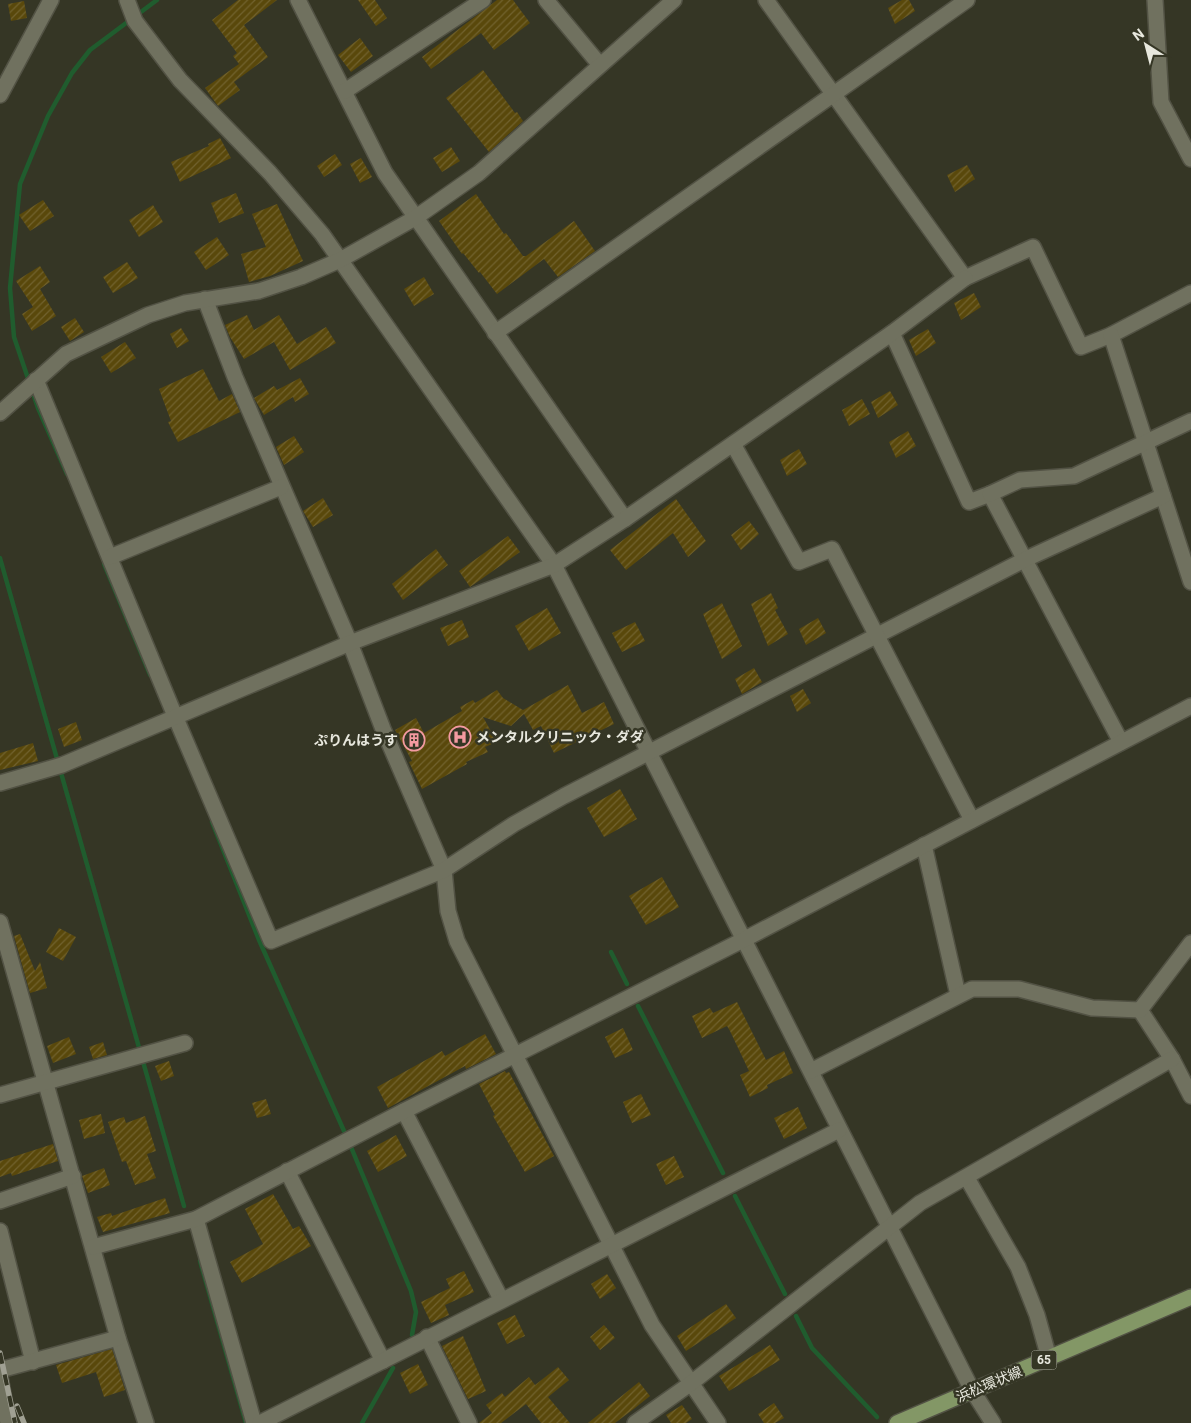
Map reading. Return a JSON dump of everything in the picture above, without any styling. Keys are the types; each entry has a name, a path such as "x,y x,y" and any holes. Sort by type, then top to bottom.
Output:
{"main road":[{"name":"浜松環状線","path":"898,1423 1191,1297"}],"street":[{"path":"0,95 51,0"},
{"path":"298,0 386,172 415,218 625,519"},
{"path":"345,91 483,0"},
{"path":"546,0 600,66"},
{"path":"0,413 66,354 100,337 148,315 205,299 259,291 301,277 340,260 415,218 479,173 674,0"},
{"path":"766,0 832,95 965,278"},
{"path":"496,332 967,0"},
{"path":"1155,0 1161,102 1191,159"},
{"path":"131,7 180,80 287,192 322,234 554,565 972,1390 993,1423"},
{"path":"0,783 57,766 350,643 554,565 625,519 892,333 965,278 1033,247 1081,347 1112,335 1191,293"},
{"path":"205,299 281,487 350,643 383,729 444,870 448,911 457,941 652,1325 718,1423"},
{"path":"892,333 969,502 1020,480 1074,476 1191,420"},
{"path":"1112,335 1191,582"},
{"path":"30,385 110,557 175,716 271,940 444,870 514,824 648,753 1026,559 1163,496"},
{"path":"733,444 799,562 832,549 972,820"},
{"path":"110,557 281,487"},
{"path":"990,494 1121,742"},
{"path":"93,1247 196,1219 404,1111 745,939 1191,706"},
{"path":"924,845 958,995"},
{"path":"0,922 118,1338 146,1423"},
{"path":"1140,1010 1191,943"},
{"path":"811,1071 972,989 1019,990 1092,1008 1140,1010"},
{"path":"1140,1010 1172,1059 1191,1096"},
{"path":"0,1095 185,1043"},
{"path":"635,1423 690,1384 889,1225 920,1203 967,1178 1172,1059"},
{"path":"404,1111 501,1299"},
{"path":"260,1423 501,1299 839,1130"},
{"path":"287,1171 383,1361"},
{"path":"0,1201 73,1176"},
{"path":"967,1178 1018,1266 1037,1315 1049,1358"},
{"path":"196,1219 254,1423"},
{"path":"0,1230 33,1362"},
{"path":"427,1337 469,1423"},
{"path":"0,1370 118,1338"},
{"path":"0,1377 8,1423"}],"building":[{"path":"238,0 277,0 244,25 268,57 234,82 240,90 218,106 205,88 239,64 233,56 237,53 212,20"},
{"path":"358,0 375,0 387,18 376,26"},
{"path":"497,0 513,0 530,23 494,50 481,33 431,69 422,57"},
{"path":"902,0 909,0 915,11 895,24 888,8"},
{"path":"24,1 27,18 11,21 8,4"},
{"path":"360,38 373,56 351,72 338,55"},
{"path":"483,70 523,121 489,152 446,98"},
{"path":"220,138 231,158 180,182 171,162 209,146 208,144"},
{"path":"451,147 460,161 442,172 433,158"},
{"path":"335,154 342,165 324,177 317,166"},
{"path":"361,158 372,177 360,183 350,164"},
{"path":"967,165 975,179 955,192 947,175"},
{"path":"236,193 244,213 219,223 211,203"},
{"path":"476,194 504,234 506,233 523,256 526,256 574,221 595,251 558,277 544,259 497,294 480,272 462,254 439,221"},
{"path":"43,200 54,216 30,231 19,215"},
{"path":"277,204 303,261 270,276 249,282 241,254 266,247 252,214"},
{"path":"153,205 163,222 139,237 129,220"},
{"path":"217,237 229,255 206,270 194,252"},
{"path":"127,262 138,278 113,293 103,277"},
{"path":"40,266 50,282 40,289 56,316 32,331 22,314 33,307 16,281"},
{"path":"424,277 434,294 414,306 404,289"},
{"path":"974,293 981,307 961,320 954,303"},
{"path":"247,315 254,330 279,315 297,344 326,327 336,343 290,370 274,342 244,359 225,325"},
{"path":"75,318 84,332 70,341 61,327"},
{"path":"181,328 189,341 177,348 170,334"},
{"path":"928,329 936,343 916,356 909,340"},
{"path":"125,342 136,358 111,373 101,357"},
{"path":"203,369 219,401 232,394 240,412 178,442 168,422 171,421 159,389"},
{"path":"300,378 309,394 295,402 293,397 264,415 254,398 274,386 277,390"},
{"path":"890,391 898,405 878,418 871,402"},
{"path":"862,399 870,414 849,426 842,410"},
{"path":"908,431 916,446 896,458 889,442"},
{"path":"294,436 304,452 284,465 276,447"},
{"path":"799,449 807,464 787,476 780,460"},
{"path":"323,498 333,515 313,527 303,511"},
{"path":"676,499 706,541 688,557 673,533 626,570 610,550"},
{"path":"749,521 759,534 741,550 731,535"},
{"path":"508,536 520,552 470,587 459,571"},
{"path":"436,549 448,565 403,600 392,584"},
{"path":"771,593 778,608 775,610 788,634 768,646 751,604"},
{"path":"722,603 742,646 722,659 703,614"},
{"path":"547,608 561,633 529,651 515,626"},
{"path":"818,618 826,633 806,645 799,629"},
{"path":"462,620 469,637 448,646 440,628"},
{"path":"635,622 645,641 622,652 612,633"},
{"path":"754,668 762,682 742,694 735,679"},
{"path":"568,685 582,713 604,702 614,724 554,753 541,726 533,730 524,714 511,726 483,717 497,742 485,747 488,752 466,762 467,764 422,789 409,762 412,761 395,730 416,718 424,733 462,711 460,707 473,700 475,703 497,690 503,698 523,710"},
{"path":"803,689 811,703 797,712 790,696"},
{"path":"76,722 82,740 64,747 58,729"},
{"path":"33,743 38,761 0,770 0,753"},
{"path":"620,789 637,819 604,837 587,808"},
{"path":"662,877 679,907 646,925 629,896"},
{"path":"59,928 76,937 63,961 46,952"},
{"path":"20,934 35,971 40,962 47,988 30,993 14,936"},
{"path":"737,1002 766,1060 784,1051 793,1073 767,1085 768,1088 750,1097 740,1075 749,1071 727,1026 702,1038 692,1016 710,1008 713,1013"},
{"path":"623,1028 633,1050 615,1058 605,1037"},
{"path":"485,1034 496,1054 466,1069 465,1066 388,1108 377,1087 442,1051 445,1056"},
{"path":"69,1037 76,1054 53,1063 47,1046"},
{"path":"103,1042 107,1055 93,1059 89,1047"},
{"path":"169,1061 174,1076 161,1081 155,1066"},
{"path":"505,1071 506,1073 509,1072 554,1156 525,1172 493,1116 495,1115 479,1084"},
{"path":"641,1094 651,1115 632,1123 623,1102"},
{"path":"266,1099 271,1114 257,1118 252,1103"},
{"path":"798,1107 807,1128 784,1139 774,1118"},
{"path":"101,1114 105,1133 84,1139 79,1120"},
{"path":"145,1116 156,1151 147,1154 156,1178 135,1185 126,1161 122,1162 108,1122 124,1117 126,1123"},
{"path":"396,1135 407,1156 378,1172 367,1151"},
{"path":"53,1144 58,1161 12,1176 11,1173 0,1177 0,1161"},
{"path":"674,1156 684,1177 666,1185 656,1164"},
{"path":"104,1168 110,1185 88,1193 82,1176"},
{"path":"273,1194 293,1229 299,1226 311,1246 242,1283 230,1262 263,1244 245,1209"},
{"path":"165,1198 170,1213 103,1232 97,1217 111,1213 112,1216"},
{"path":"464,1271 474,1292 445,1305 449,1315 431,1323 421,1302 450,1288 446,1279"},
{"path":"607,1274 616,1288 600,1299 591,1284"},
{"path":"726,1304 736,1318 686,1351 677,1336"},
{"path":"515,1315 525,1336 507,1344 497,1323"},
{"path":"604,1325 615,1338 600,1350 590,1337"},
{"path":"463,1336 486,1391 468,1399 442,1346"},
{"path":"770,1345 780,1360 729,1391 719,1376"},
{"path":"112,1349 125,1390 104,1397 96,1372 62,1383 56,1365"},
{"path":"418,1364 428,1385 410,1394 400,1373"},
{"path":"558,1367 569,1380 548,1397 570,1423 541,1423 526,1404 501,1423 479,1423 492,1413 486,1405 502,1393 505,1397 529,1377 535,1385"},
{"path":"639,1382 650,1396 615,1423 588,1423"},
{"path":"774,1403 784,1418 775,1423 764,1423 758,1414"},
{"path":"682,1405 692,1419 686,1423 671,1423 666,1415"}],"waterway":[{"path":"67,474 38,408 14,337 10,288 20,184 48,116 72,73 90,50 157,0"},
{"path":"0,558 184,1206"},
{"path":"104,564 150,675"},
{"path":"212,822 259,940 344,1131"},
{"path":"611,952 627,984"},
{"path":"638,1006 723,1173"},
{"path":"351,1147 411,1291 416,1312 412,1335"},
{"path":"735,1196 785,1294"},
{"path":"200,1261 246,1423"},
{"path":"796,1316 812,1348 877,1417"},
{"path":"362,1423 393,1368"}],"railway":[{"path":"0,1353 15,1423"},
{"path":"17,1406 24,1423"}],"place":[{"name":"メンタルクリニック・ダダ","path":"460,737"},
{"name":"ぷりんはうす","path":"414,740"}]}
